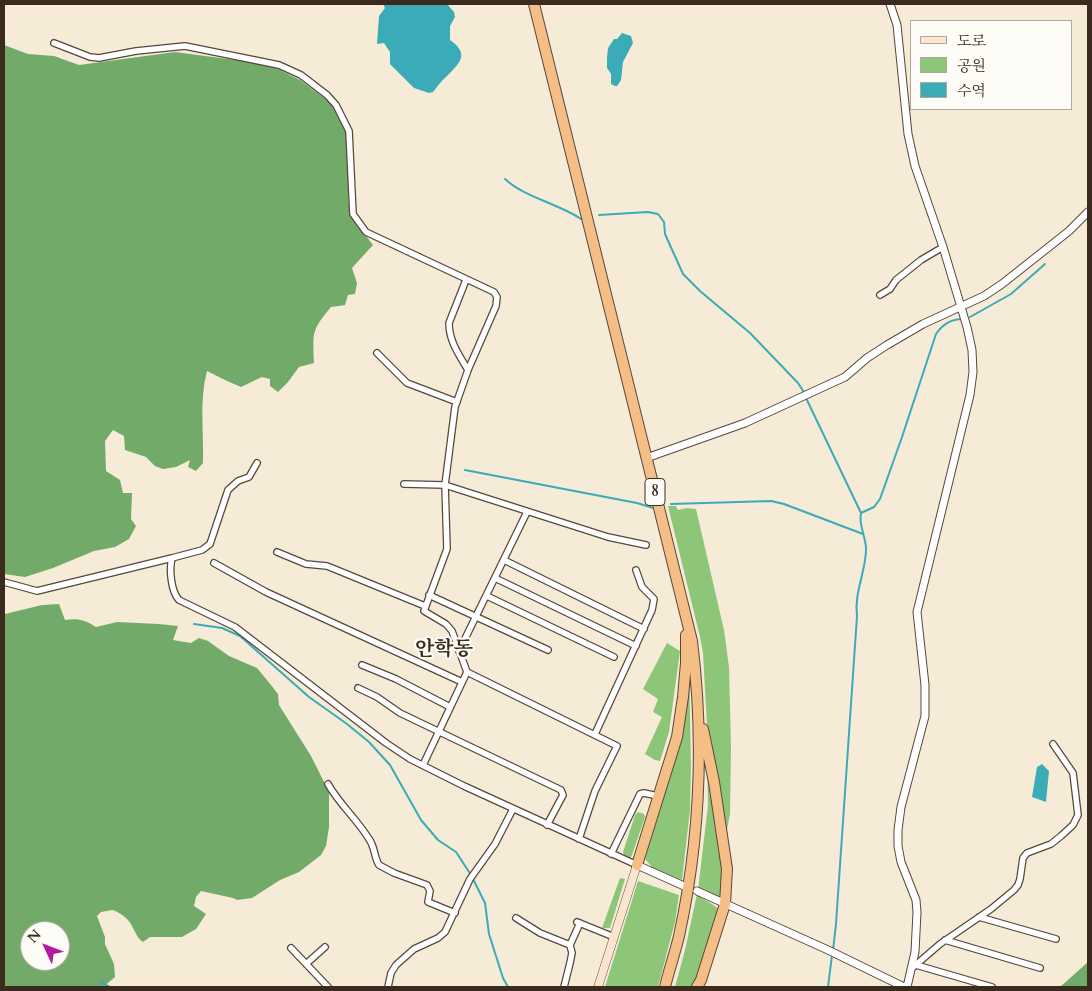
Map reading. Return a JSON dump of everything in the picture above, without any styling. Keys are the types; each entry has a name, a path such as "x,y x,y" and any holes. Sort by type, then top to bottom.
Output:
{"highway":[{"name":"8","path":"534,4 685,609 696,667 699,752 694,840 679,936 665,987"},
{"name":"8","path":"539,4 697,638 702,667 703,797 700,840 684,936 670,987"},
{"path":"637,865 677,738 686,663 685,609"},
{"path":"697,987 701,980 725,904 727,868 714,782 703,729"}],"main road":[{"path":"598,987 637,865"}],"street":[{"path":"697,891 906,987 914,967 916,900 901,862 898,830 901,807 925,716 925,685 917,612 970,395 973,372 972,350 961,306 910,146 897,25 890,4"},
{"path":"54,44 90,57 99,58 136,51 184,46 278,64 301,75 327,95 336,105 350,131 353,214 366,232 494,292 497,297 496,306 468,370 457,402 444,486 447,548 424,612 446,624 452,631 467,672 617,746 595,791 579,839"},
{"path":"652,456 745,423 845,377 867,358 887,345 923,324 984,296 1002,284 1069,231 1088,212"},
{"path":"880,295 890,289 896,280 921,260 943,247"},
{"path":"466,280 449,323 449,329 452,342 468,370"},
{"path":"377,353 407,383 457,402"},
{"path":"4,582 37,591 202,550 210,544 228,490 238,481 249,477 257,463"},
{"path":"404,484 444,486 608,538 646,544"},
{"path":"459,652 527,512"},
{"path":"277,552 306,564 327,566 425,606"},
{"path":"172,558 170,563 172,585 174,595 179,600 235,627 386,743 423,765 513,809 684,886"},
{"path":"504,560 644,628"},
{"path":"214,563 266,592 462,682"},
{"path":"595,734 652,610 654,599 642,587 636,570"},
{"path":"495,578 636,646"},
{"path":"429,595 548,650"},
{"path":"487,596 614,657"},
{"path":"362,665 396,679 450,708"},
{"path":"423,765 467,672"},
{"path":"358,688 400,712 561,790 563,795 547,825"},
{"path":"914,967 945,940 980,917 1018,885 1021,864 1023,858 1028,853 1051,844 1073,826 1078,811 1073,773 1053,744"},
{"path":"328,784 334,795 370,839 375,850 378,865 394,874 427,885 430,890 428,902 455,913"},
{"path":"611,854 640,794 658,796"},
{"path":"388,987 396,966 414,949 438,938 445,932 471,877 495,844 513,809"},
{"path":"980,917 1056,939"},
{"path":"516,918 540,933 570,945"},
{"path":"564,987 572,953 570,945 578,923 614,937"},
{"path":"945,940 1040,968"},
{"path":"306,964 325,947"},
{"path":"291,948 327,987"},
{"path":"914,967 992,987"}],"green space":[{"path":"4,45 28,54 54,56 79,65 175,52 258,63 278,69 300,80 332,104 343,123 347,134 350,215 373,245 352,268 357,283 355,294 348,295 345,305 331,307 317,327 314,338 314,363 299,367 278,392 270,386 270,379 262,377 241,387 207,371 202,405 203,463 196,471 188,467 190,460 176,467 163,469 155,466 146,457 125,450 124,436 113,430 105,441 106,471 120,480 123,493 132,493 131,519 136,526 129,539 115,547 94,551 25,577 4,574"},
{"path":"668,506 676,506 678,510 696,509 724,630 729,667 731,748 730,814 725,840 707,727 703,653"},
{"path":"59,604 65,620 81,620 96,627 117,622 178,626 173,640 191,643 199,638 208,641 229,656 257,668 278,694 279,705 311,756 329,792 329,827 326,846 321,855 299,872 280,880 252,898 237,900 201,891 196,897 194,906 206,914 196,929 182,937 150,937 143,942 122,915 113,910 101,912 97,916 105,937 105,944 114,964 115,977 103,987 4,987 5,614 42,605"},
{"path":"667,643 680,651 669,732 660,761 645,754 662,717 653,712 658,699 643,689"},
{"path":"689,664 690,810 682,880 653,868 645,859 674,764 688,700"},
{"path":"707,759 723,866 721,898 698,890 708,805"},
{"path":"638,812 644,814 645,817 630,858 624,856 623,852 635,815"},
{"path":"620,878 625,879 610,928 602,928"},
{"path":"638,881 679,895 675,922 658,987 605,987"},
{"path":"697,894 718,910 695,984 693,987 675,987 685,950"},
{"path":"1088,962 1088,987 1060,987"}],"water":[{"path":"383,4 447,4 454,12 455,17 450,26 450,40 460,50 461,59 433,92 429,93 414,88 390,64 390,52 384,43 377,44 379,16 385,8"},
{"path":"622,33 631,36 633,43 623,62 621,80 615,86 611,84 611,74 607,68 608,48 614,39 617,39"},
{"path":"1042,764 1049,771 1046,802 1032,797 1037,767"}],"waterway":[{"path":"505,179 522,191 581,219"},
{"path":"599,215 648,212 658,214 664,222 665,234 683,274 700,291 750,333 798,383 805,394"},
{"path":"970,317 1011,294 1045,264"},
{"path":"833,950 857,616 856,608 866,551 860,518 861,513 874,507 880,499 936,334 947,323 961,319"},
{"path":"806,398 861,513"},
{"path":"465,470 637,503 653,508"},
{"path":"671,504 771,501 784,504 863,534"},
{"path":"194,624 222,628 240,636 309,697 369,742 390,765 421,820 438,840 456,852 471,875"},
{"path":"473,879 485,903 489,934 503,978 508,987"},
{"path":"828,987 832,955"},
{"path":"100,982 110,987"}],"district":[{"name":"안학동","path":"444,650"}]}
